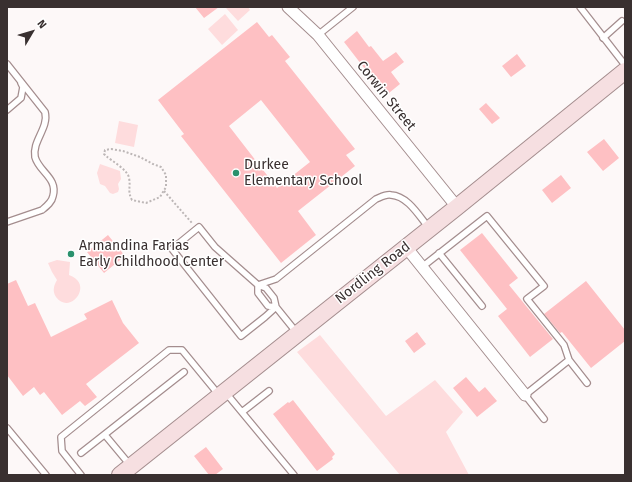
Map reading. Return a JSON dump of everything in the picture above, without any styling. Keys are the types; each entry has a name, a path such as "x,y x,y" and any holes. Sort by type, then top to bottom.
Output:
{"street":[{"name":"Corwin Street","path":"288,7 318,35 457,207"},
{"name":"Nordling Road","path":"125,471 457,207 625,71"},
{"path":"406,247 525,395"}],"lane":[{"path":"318,35 353,7"},
{"path":"580,7 625,65"},
{"path":"603,38 622,21"},
{"path":"7,64 23,87 21,98 7,110"},
{"path":"7,222 42,210 50,203 54,194 53,183 37,162 35,152 37,141 45,121 45,112 25,85 20,81"},
{"path":"258,285 276,279 376,199 390,194 399,196 407,202 429,229"},
{"path":"422,267 487,216 544,286 527,299 564,345 569,360 587,383"},
{"path":"276,307 241,336 172,249 199,227 216,247 258,285 266,288 274,298 276,307 297,334"},
{"path":"439,253 482,306"},
{"path":"258,285 258,293 268,306 276,307"},
{"path":"81,475 62,451 60,437 169,350 182,350 242,412 294,475"},
{"path":"544,419 525,395 569,360"},
{"path":"81,453 184,372"},
{"path":"242,412 269,391"},
{"path":"7,428 46,475"},
{"path":"105,434 125,471"}],"path":[{"path":"111,149 123,151 161,167 166,174 166,187 164,191 160,197 146,203 132,200 129,195 129,177 124,170 104,154 105,150 111,149"},
{"path":"164,191 196,229"}],"shaded area":[{"path":"248,7 250,10 238,21 226,8"},
{"path":"225,14 238,30 222,45 208,29"},
{"path":"119,121 138,125 134,147 115,143"},
{"path":"100,164 120,171 121,179 118,184 118,192 113,194 110,193 105,186 100,184 97,173"},
{"path":"57,260 70,262 69,275 76,279 80,285 78,296 73,301 68,303 62,302 54,293 54,286 57,280 48,263"},
{"path":"320,335 386,416 435,380 463,412 446,432 469,475 400,475 297,352"}],"building":[{"path":"195,7 219,7 204,18"},
{"path":"257,22 269,37 272,35 290,57 285,61 355,149 346,155 355,166 298,211 316,235 281,263 181,136 184,134 158,100","holes":["261,100 310,162 277,188 229,126"]},
{"path":"357,31 369,47 371,46 383,61 396,52 404,62 391,72 400,84 384,97 344,42"},
{"path":"517,54 526,66 511,77 502,66"},
{"path":"486,103 500,118 492,124 479,109"},
{"path":"604,139 619,158 603,171 587,152"},
{"path":"561,175 571,188 552,203 542,190"},
{"path":"482,233 518,278 509,285 553,339 530,357 498,316 507,309 460,250"},
{"path":"108,235 125,256 104,273 87,252"},
{"path":"16,280 28,306 35,303 51,337 87,319 84,314 112,300 123,323 139,343 86,384 97,397 85,406 80,401 62,415 44,392 40,395 34,387 23,396 7,375 7,284"},
{"path":"586,281 625,330 625,341 591,368 562,332 560,333 544,314"},
{"path":"417,332 426,344 414,353 405,341"},
{"path":"466,377 479,392 485,387 497,401 477,417 453,388"},
{"path":"293,400 335,454 332,457 333,459 317,471 273,414 288,402 289,403"},
{"path":"206,447 223,469 215,475 209,475 194,456"}],"place":[{"name":"Durkee Elementary School","path":"236,173"},
{"name":"Armandina Farias Early Childhood Center","path":"71,254"}]}
